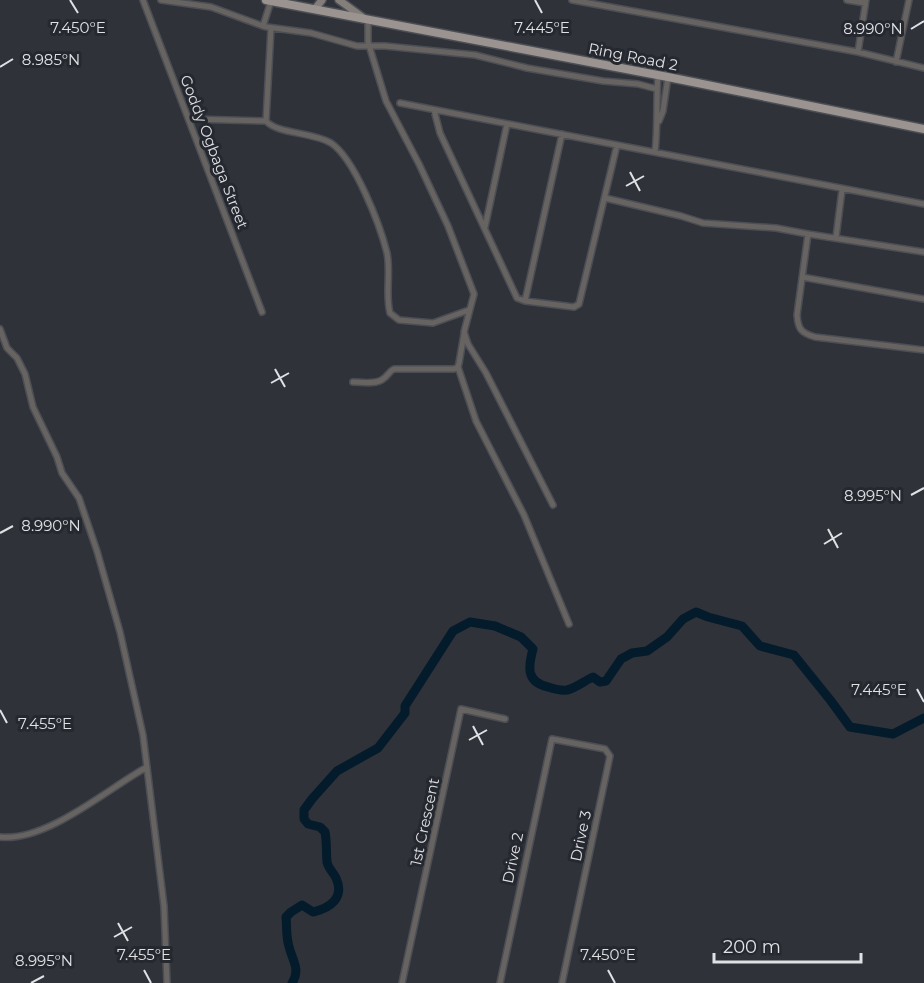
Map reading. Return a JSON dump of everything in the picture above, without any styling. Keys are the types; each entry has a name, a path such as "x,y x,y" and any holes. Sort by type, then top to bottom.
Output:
{"main road":[{"path":"312,4 322,0"},
{"path":"339,0 368,20"},
{"name":"Ring Road 2","path":"269,1 312,4 368,20 658,75 924,129"}],"street":[{"name":"Goddy Ogbaga Street","path":"143,0 190,118 262,312"},
{"path":"161,0 211,7 263,27 297,30 357,46 475,55 527,68 657,88"},
{"path":"572,0 858,52 924,68"},
{"path":"614,8 616,0"},
{"path":"847,0 866,2 858,52"},
{"path":"896,62 909,0"},
{"path":"263,27 269,1"},
{"path":"368,20 369,46 386,101 452,235 474,294 458,367 476,421 524,515 569,624"},
{"path":"266,121 271,28"},
{"path":"655,152 658,122 656,108 658,75"},
{"path":"658,122 663,111 668,77"},
{"path":"399,104 924,204"},
{"path":"434,110 440,133 517,298 525,302 574,307 579,304 617,145"},
{"path":"190,118 266,121 275,127 319,137 333,145 351,166 361,185 387,254 388,306 394,318 433,323 469,309"},
{"path":"485,229 507,124"},
{"path":"525,302 562,134"},
{"path":"836,237 842,189"},
{"path":"605,198 703,223 776,228 924,252"},
{"path":"807,234 797,315 798,326 803,333 815,337 924,350"},
{"path":"802,277 924,299"},
{"path":"0,329 8,348 17,358 25,374 36,415 66,481 79,498 97,551 134,687 147,767 164,906 167,983"},
{"path":"464,332 553,505"},
{"path":"352,382 378,382 389,370 394,369 454,369 458,367"},
{"name":"1st Crescent","path":"402,983 461,709 505,719"},
{"name":"Drive 2","path":"500,983 552,739"},
{"name":"Drive 3","path":"552,739 605,749 610,756 562,983"},
{"path":"0,837 25,836 50,826 147,767"}],"waterway":[{"path":"292,983 296,968 287,939 286,917 302,905 313,912 325,908 334,901 339,891 336,878 327,862 325,832 320,827 308,824 304,819 304,810 337,771 378,748 405,713 405,706 453,631 470,622 495,626 521,637 533,649 530,662 532,678 541,685 567,690 593,677 600,682 606,681 621,659 632,653 647,651 667,637 683,619 696,612 742,626 760,646 794,655 850,727 893,734 924,718"}]}
